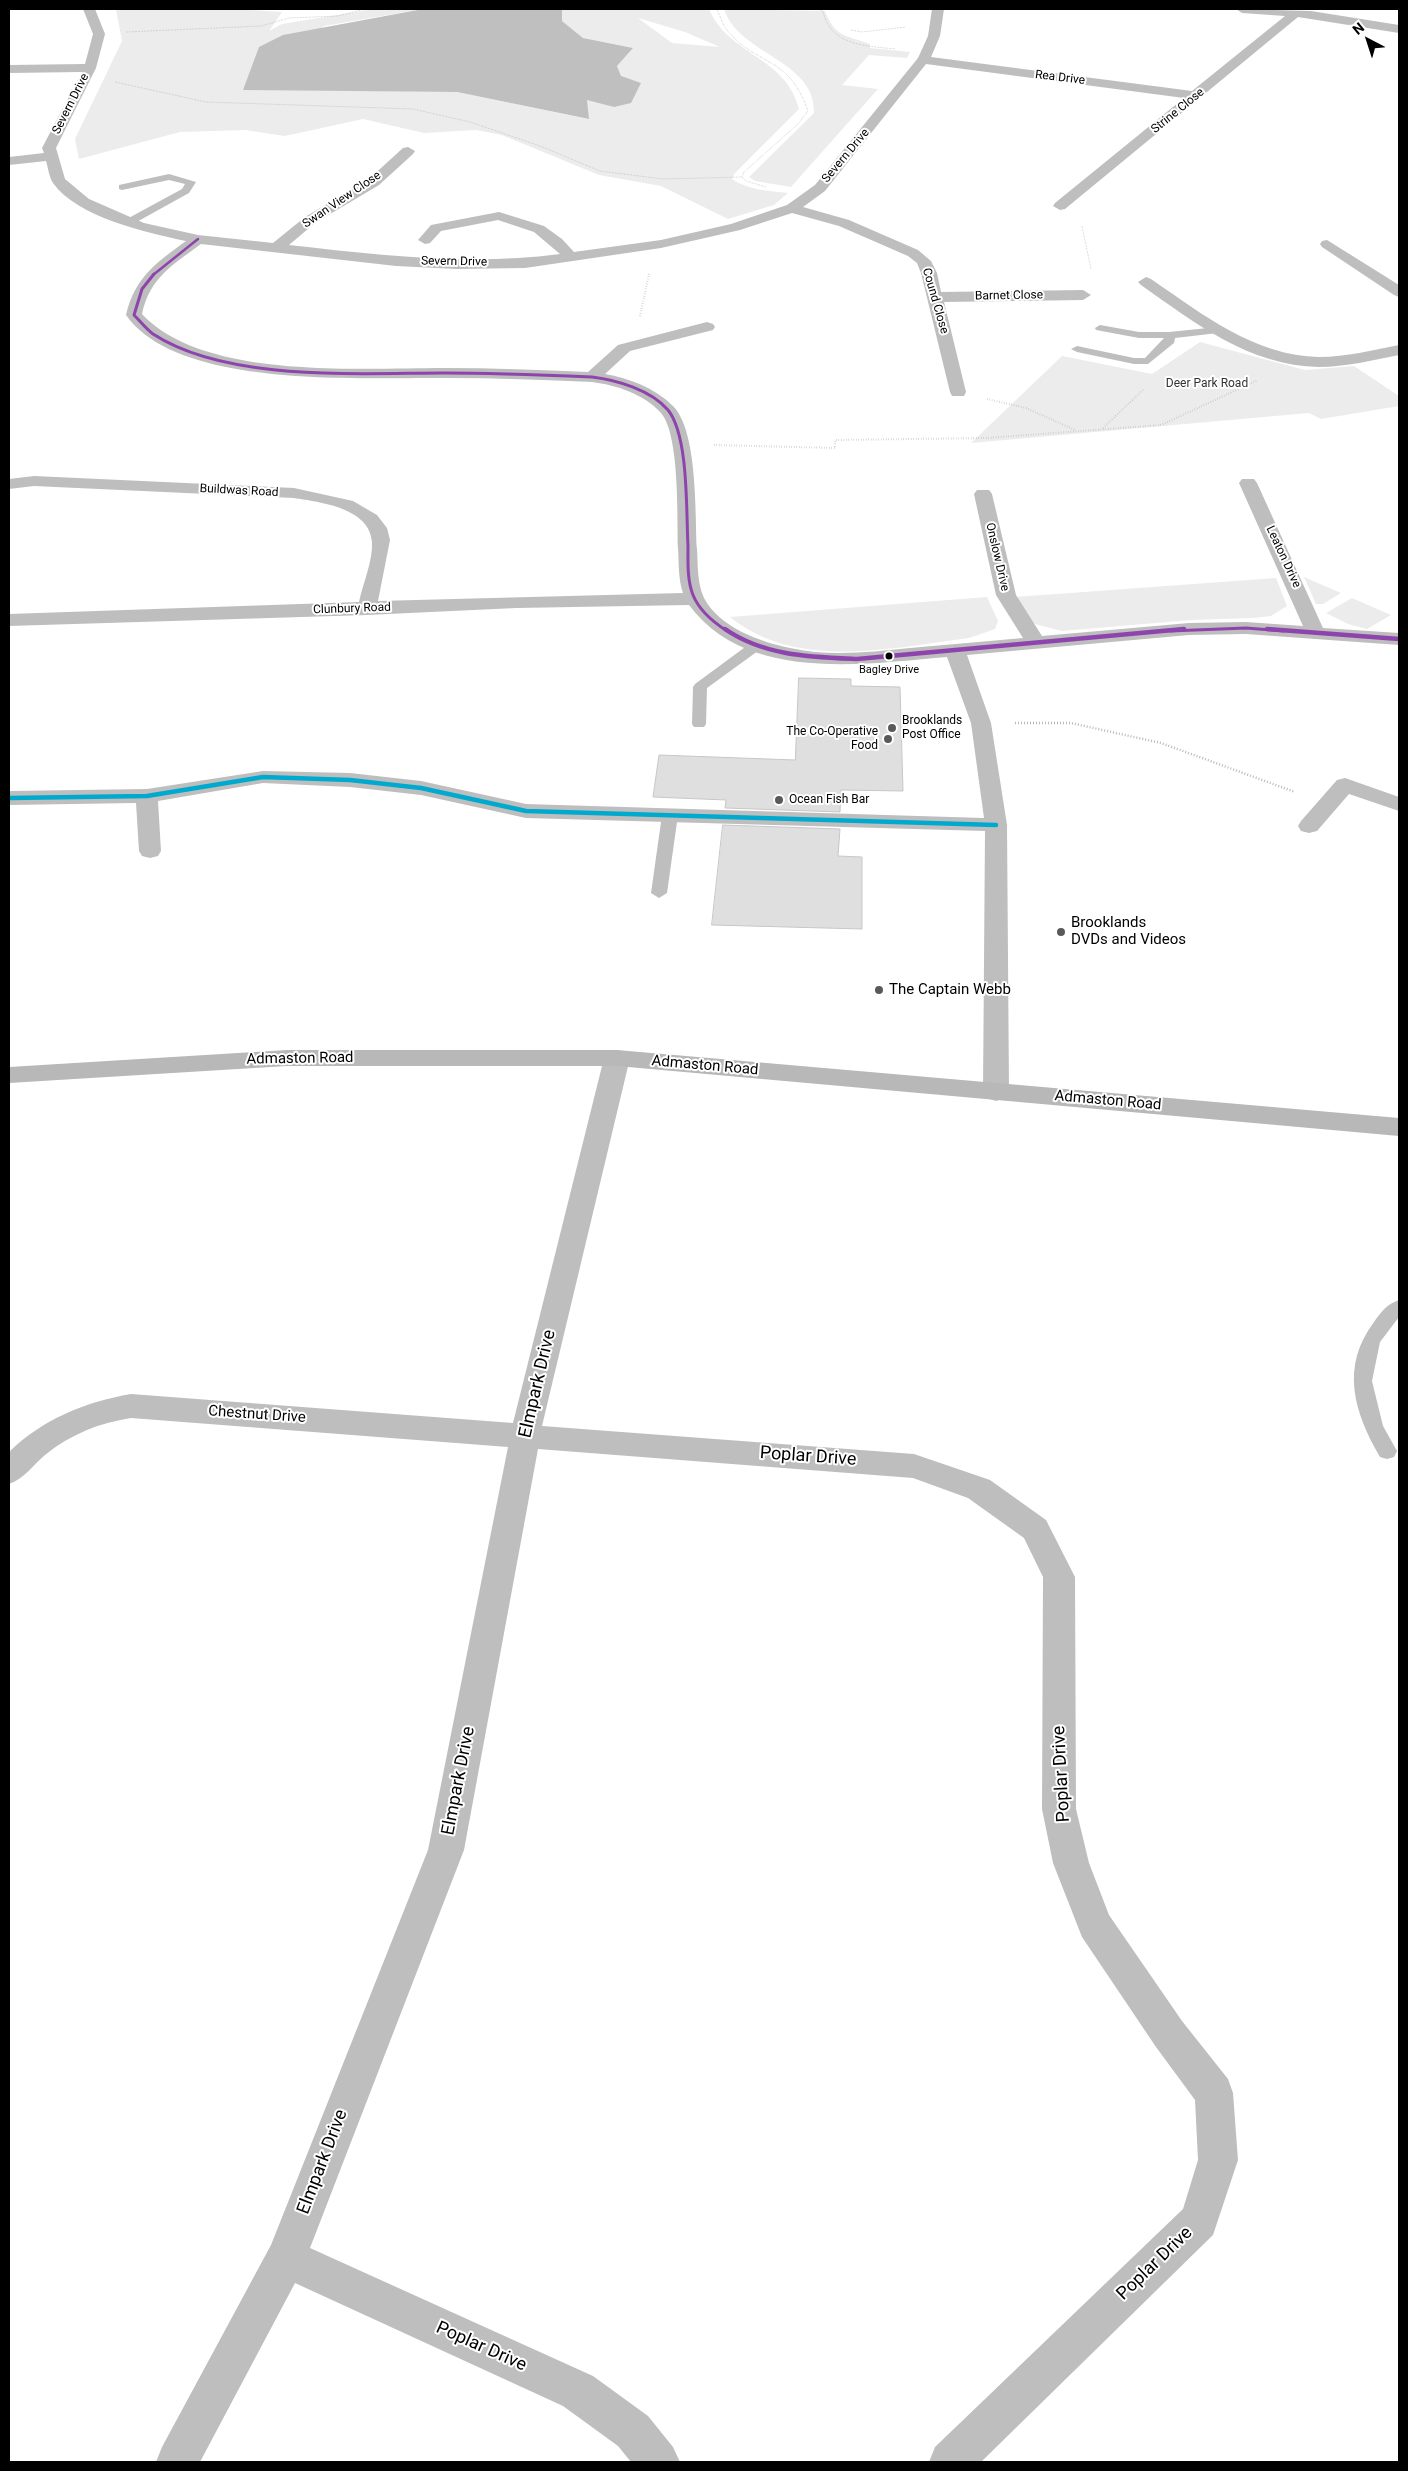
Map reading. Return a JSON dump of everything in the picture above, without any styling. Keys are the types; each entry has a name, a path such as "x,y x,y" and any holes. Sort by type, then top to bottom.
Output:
{"street":[{"path":"89,9 99,34"},
{"name":"Severn Drive","path":"99,34 90,68 49,148 59,181 84,202 140,227 198,239 396,261 457,264 525,263 625,250 736,228 792,208 820,188 926,56 937,27 938,9"},
{"path":"1242,9 1398,27"},
{"name":"Strine Close","path":"1060,206 1295,14"},
{"name":"Rea Drive","path":"926,56 1197,96"},
{"path":"9,70 90,68"},
{"name":"Swan View Close","path":"276,248 310,220 374,182 408,151"},
{"path":"9,161 51,156"},
{"name":"Cound Close","path":"792,208 844,224 913,253 923,261 929,273 958,392"},
{"path":"425,240 436,228 501,211 539,228 557,242 571,257"},
{"path":"198,239 152,273 137,297 134,314 151,332 175,346 207,357 254,366 325,371 592,377 620,380 642,391 670,412 682,444 690,575 695,599 704,612 722,627 737,637 757,645 804,657 857,659 1198,629 1246,628 1399,639"},
{"path":"1327,244 1399,292"},
{"path":"1146,282 1218,330 1260,351 1296,361 1319,362 1352,359 1399,350"},
{"name":"Barnet Close","path":"935,297 1083,295"},
{"path":"592,377 624,348 707,327"},
{"path":"666,336 682,349"},
{"name":"Buildwas Road","path":"9,484 34,481 294,493 333,499 359,512 375,523 381,540 367,609"},
{"name":"Leaton Drive","path":"1248,483 1307,611 1314,632"},
{"name":"Onslow Drive","path":"983,494 1006,595 1036,642"},
{"name":"Clunbury Road","path":"9,620 367,609 516,602 695,599"},
{"path":"955,651 981,722 996,825 996,1092"},
{"path":"9,798 147,796 263,777 350,780 421,788 526,811 996,825"},
{"path":"1309,826 1345,786 1399,804"},
{"path":"147,796 150,851"},
{"name":"Admaston Road","path":"9,1075 288,1058 617,1058 1399,1126"},
{"name":"Elmpark Drive","path":"177,2462 286,2258 446,1850 525,1436 617,1058"},
{"name":"Chestnut Drive","path":"9,1472 18,1460 53,1433 94,1414 131,1406 525,1436"},
{"name":"Poplar Drive","path":"525,1436 914,1466 979,1489 1035,1529 1059,1577 1059,1809 1071,1863 1095,1925 1169,2034 1214,2093 1218,2160 1199,2221 950,2462"},
{"name":"Poplar Drive","path":"286,2258 578,2391 633,2431 658,2462"}],"lane":[{"path":"122,187 169,177 191,182 186,191 129,222"},
{"path":"1100,328 1139,335 1169,335 1218,330"},
{"path":"1077,349 1134,361 1148,361 1170,341 1169,335"},
{"path":"699,724 700,686 757,645"},
{"path":"658,893 670,815"},
{"path":"1387,1451 1373,1427 1362,1381 1371,1340 1391,1313 1399,1307"}],"path":[{"path":"99,34 261,26 289,18 338,16 365,9"},
{"path":"717,9 727,29 794,78 804,95 808,111 798,124 744,172 742,177"},
{"path":"817,9 823,11 828,26 833,33 853,43 926,56"},
{"path":"851,30 862,32 886,27 937,27"},
{"path":"886,27 892,31"},
{"path":"1060,206 1081,218 1093,280 1083,295"},
{"path":"625,250 650,276 640,316 666,336"},
{"path":"1103,428 1157,376 1148,361"},
{"path":"682,444 835,448 835,440 987,438 1162,424 1296,361"},
{"path":"958,392 1026,408 1075,430"},
{"path":"981,722 1071,723 1161,743 1329,804"}],"green space":[{"path":"116,9 235,9 282,12 269,31 282,24 374,9 423,9 324,26 243,89 457,92 588,119 587,99 614,107 621,76 617,66 633,48 583,38 562,21 562,9 709,9 718,25 730,37 770,66 782,78 792,91 799,109 734,174 732,179 752,188 788,193 774,205 728,219 661,186 599,175 502,135 476,130 424,133 363,119 285,136 245,130 180,132 79,159 75,139 122,41","holes":["638,18 685,32 720,47 672,43"]},
{"path":"724,9 825,11 837,30 842,34 870,44 870,48 910,52 907,58 869,55 842,85 878,89 791,187 755,181 749,177 814,113 811,95 803,81 790,69 745,37 732,25"},
{"name":"Deer Park Road","path":"1200,342 1305,370 1354,366 1399,396 1399,406 1321,419 1309,413 971,443 1062,356 1152,374"},
{"path":"1304,577 1341,593 1323,604 1316,604"},
{"path":"1276,578 1287,606 1271,616 1253,618 1191,620 1062,631 1035,624 1025,617 1015,597"},
{"path":"987,597 998,621 995,629 969,638 877,650 845,652 814,650 784,644 756,634 730,617"},
{"path":"1352,598 1391,615 1367,629 1348,624 1326,613"}],"shaded area":[{"path":"423,9 562,9 562,21 583,38 633,48 617,66 621,76 641,83 631,103 614,107 587,100 589,119 457,92 243,90 259,47 283,35"}],"building":[{"path":"799,678 851,679 851,686 900,687 903,791 841,790 840,812 725,808 726,800 653,797 659,755 795,760"},
{"path":"723,825 840,829 838,856 862,857 862,929 712,925"}],"transit line":[{"path":"198,239 157,270 149,279 142,289 134,315 153,334 182,349 215,359 250,366 286,370 592,377 627,384 642,391 668,411 675,423 679,439 686,501 690,584 693,596 705,613 729,633 774,651 810,658 857,659 1189,629 1246,628 1399,639"},
{"path":"9,798 147,796 263,777 350,780 421,788 526,811 996,825"}],"place":[{"name":"Bagley Drive","path":"889,656"},
{"name":"Brooklands Post Office","path":"892,728"},
{"name":"The Co-Operative Food","path":"888,739"},
{"name":"Ocean Fish Bar","path":"779,800"},
{"name":"Brooklands DVDs and Videos","path":"1061,932"},
{"name":"The Captain Webb","path":"879,990"}]}
